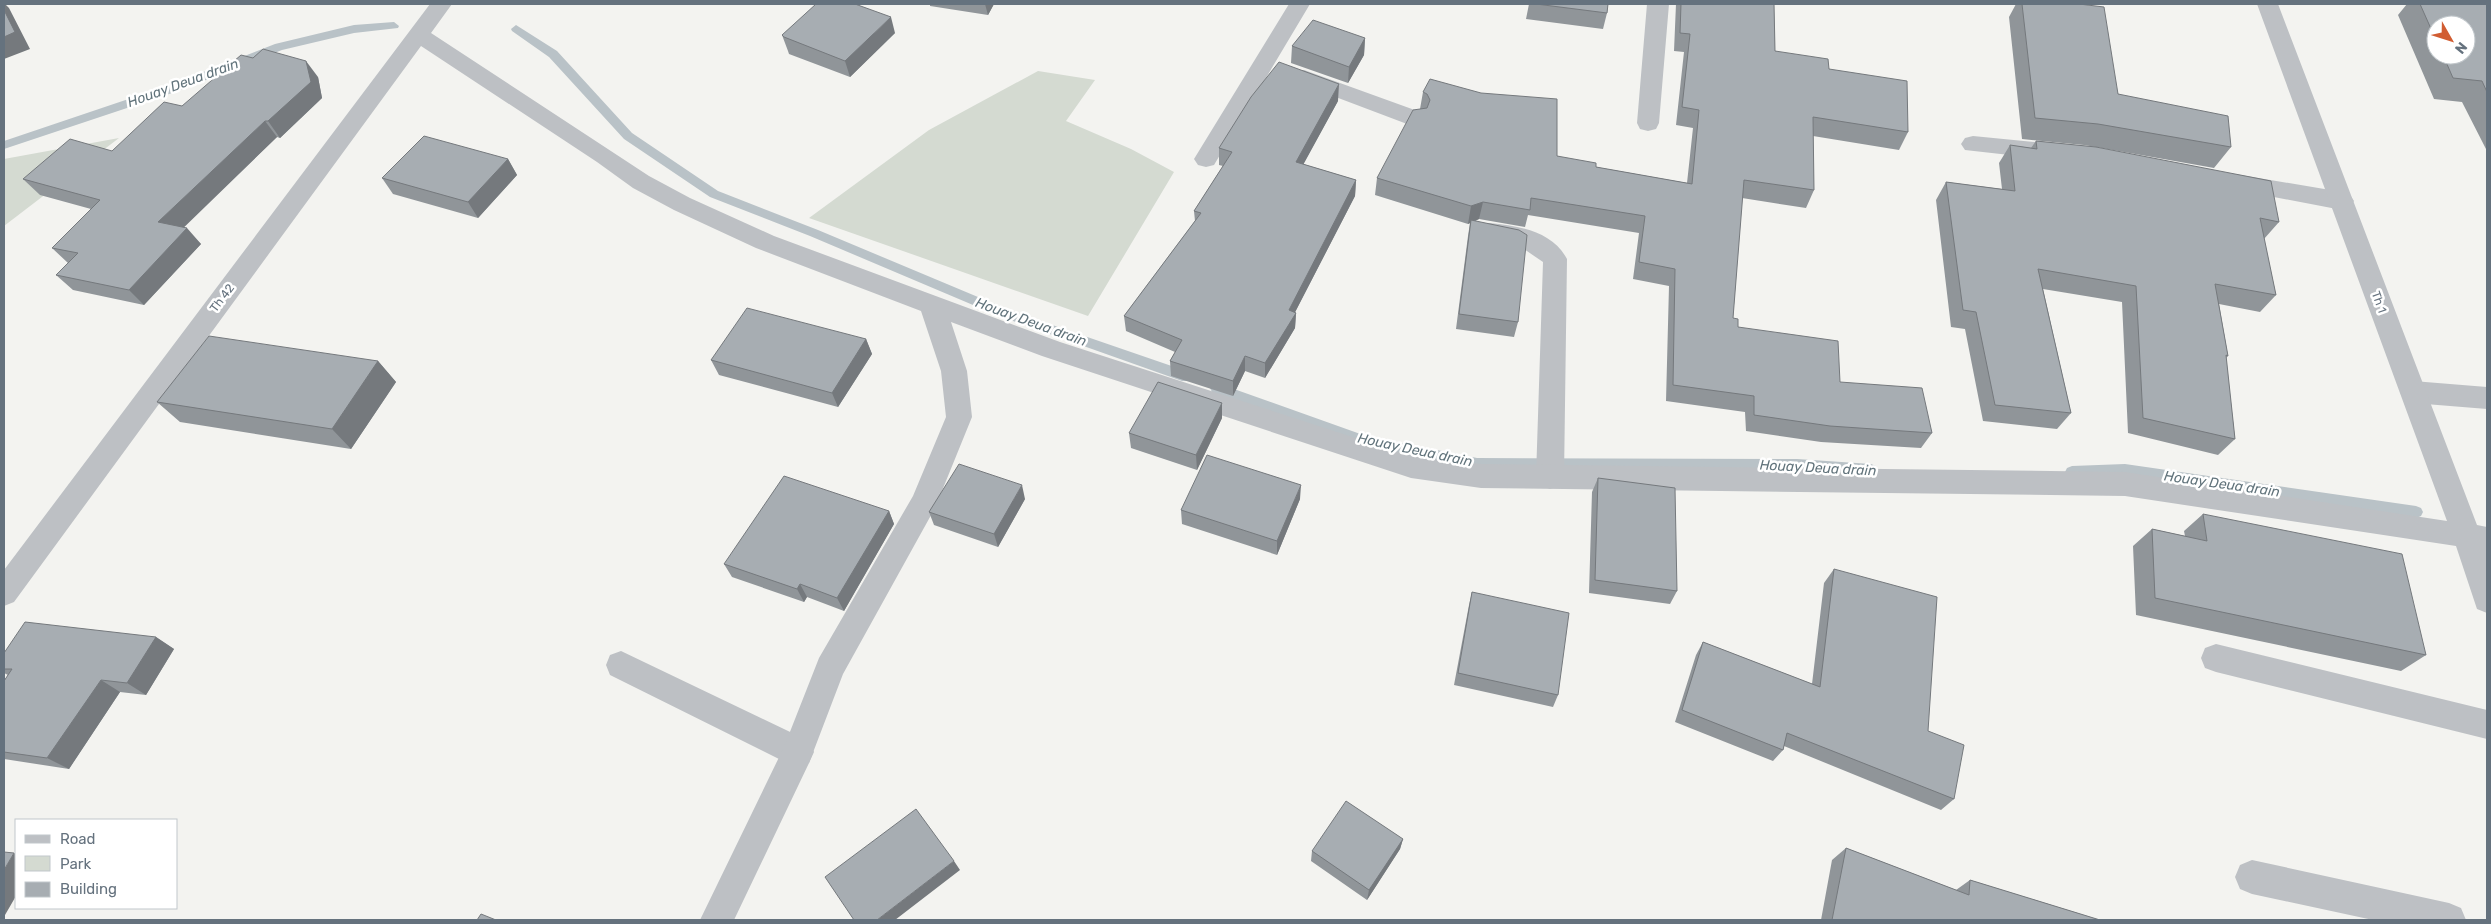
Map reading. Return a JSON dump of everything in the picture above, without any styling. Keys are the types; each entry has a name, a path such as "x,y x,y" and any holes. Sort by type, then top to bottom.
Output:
{"street":[{"name":"Th 42","path":"4,593 441,4"},
{"path":"1206,159 1299,4"},
{"path":"1648,123 1658,4"},
{"name":"Th 1","path":"2268,4 2413,392 2477,538 2487,600"},
{"path":"418,34 605,156 641,182 682,204 765,242 1051,349 1411,467 1481,476 1550,475 2125,484 2477,538"},
{"path":"1265,63 1415,119"},
{"path":"1973,144 2065,153"},
{"path":"2215,178 2342,201"},
{"path":"1479,230 1526,237 1538,243 1555,259 1550,475"},
{"path":"722,919 798,752 830,668 925,500 958,417 954,371 932,304"},
{"path":"2413,392 2487,398"},
{"path":"2216,658 2487,725"},
{"path":"621,664 798,752"},
{"path":"2252,877 2449,920"}],"green space":[{"path":"1038,71 1095,80 1066,121 1131,149 1174,172 1088,316 809,218 929,130"},
{"path":"119,138 4,226 4,159"}],"building":[{"path":"816,4 855,4 891,17 845,61 782,35"},
{"path":"1536,4 1608,4 1607,13"},
{"path":"1681,4 1774,4 1775,51 1828,59 1829,69 1907,81 1908,132 1813,117 1814,190 1744,180 1733,318 1738,319 1738,327 1838,341 1840,382 1922,388 1932,433 1830,426 1754,415 1754,396 1673,385 1675,269 1639,262 1645,216 1531,198 1530,210 1483,202 1471,206 1377,178 1413,110 1427,108 1430,100 1427,94 1423,92 1430,79 1481,93 1557,99 1557,156 1596,163 1596,167 1692,184 1699,110 1682,107 1690,34 1680,33"},
{"path":"2022,4 2079,4 2104,7 2118,94 2228,116 2231,147 2098,124 2035,118"},
{"path":"2420,4 2487,4 2487,92 2482,81 2453,78 2447,65 2476,65 2476,15 2426,15 2426,18"},
{"path":"4,10 15,32 4,37"},
{"path":"1313,20 1365,38 1349,67 1292,46"},
{"path":"263,49 306,61 311,82 268,121 265,121 158,222 187,228 129,290 56,275 78,253 52,248 100,200 23,179 70,139 112,151 164,102 182,106 241,55 253,58"},
{"path":"1279,62 1339,84 1296,162 1356,180 1289,310 1296,313 1265,363 1245,356 1233,381 1170,361 1182,340 1124,316 1201,213 1194,211 1232,152 1219,148 1251,97"},
{"path":"424,136 508,159 468,202 382,178"},
{"path":"2036,141 2096,147 2271,181 2279,222 2260,218 2276,295 2215,284 2228,356 2226,355 2235,439 2143,418 2136,286 2038,269 2071,413 1995,405 1976,312 1963,310 1946,182 2015,191 2010,145 2037,149"},
{"path":"1471,220 1519,230 1527,235 1518,322 1459,314"},
{"path":"747,308 866,339 832,393 711,360"},
{"path":"209,336 378,361 332,429 157,402"},
{"path":"1158,382 1222,403 1196,455 1129,433"},
{"path":"1207,455 1301,485 1277,541 1181,510"},
{"path":"959,464 1022,485 994,534 929,512"},
{"path":"784,476 889,511 837,598 800,584 797,589 724,564"},
{"path":"1598,478 1675,488 1677,591 1595,580"},
{"path":"2203,514 2402,554 2426,655 2155,598 2152,529 2207,541"},
{"path":"1834,569 1937,597 1928,731 1964,745 1954,799 1787,733 1783,750 1682,710 1703,642 1820,687"},
{"path":"1472,592 1569,613 1558,695 1458,673"},
{"path":"25,622 156,637 127,683 101,680 47,758 4,752 4,681 12,669 4,669 4,653"},
{"path":"1346,801 1403,839 1369,890 1312,851"},
{"path":"916,809 954,861 877,920 854,920 825,877"},
{"path":"1846,848 1969,895 1970,880 2100,920 1832,920"},
{"path":"4,852 14,853 4,870"},
{"path":"481,914 496,920 477,920"}],"waterway":[{"name":"Houay Deua drain","path":"4,145 174,88 279,47 354,29 394,26"},
{"name":"Houay Deua drain","path":"516,29 553,54 628,136 714,194 814,233 1004,313 1187,377"},
{"name":"Houay Deua drain","path":"1217,388 1365,441 1477,464 1797,465 1871,470"},
{"name":"Houay Deua drain","path":"2072,472 2125,470 2416,512"}]}
